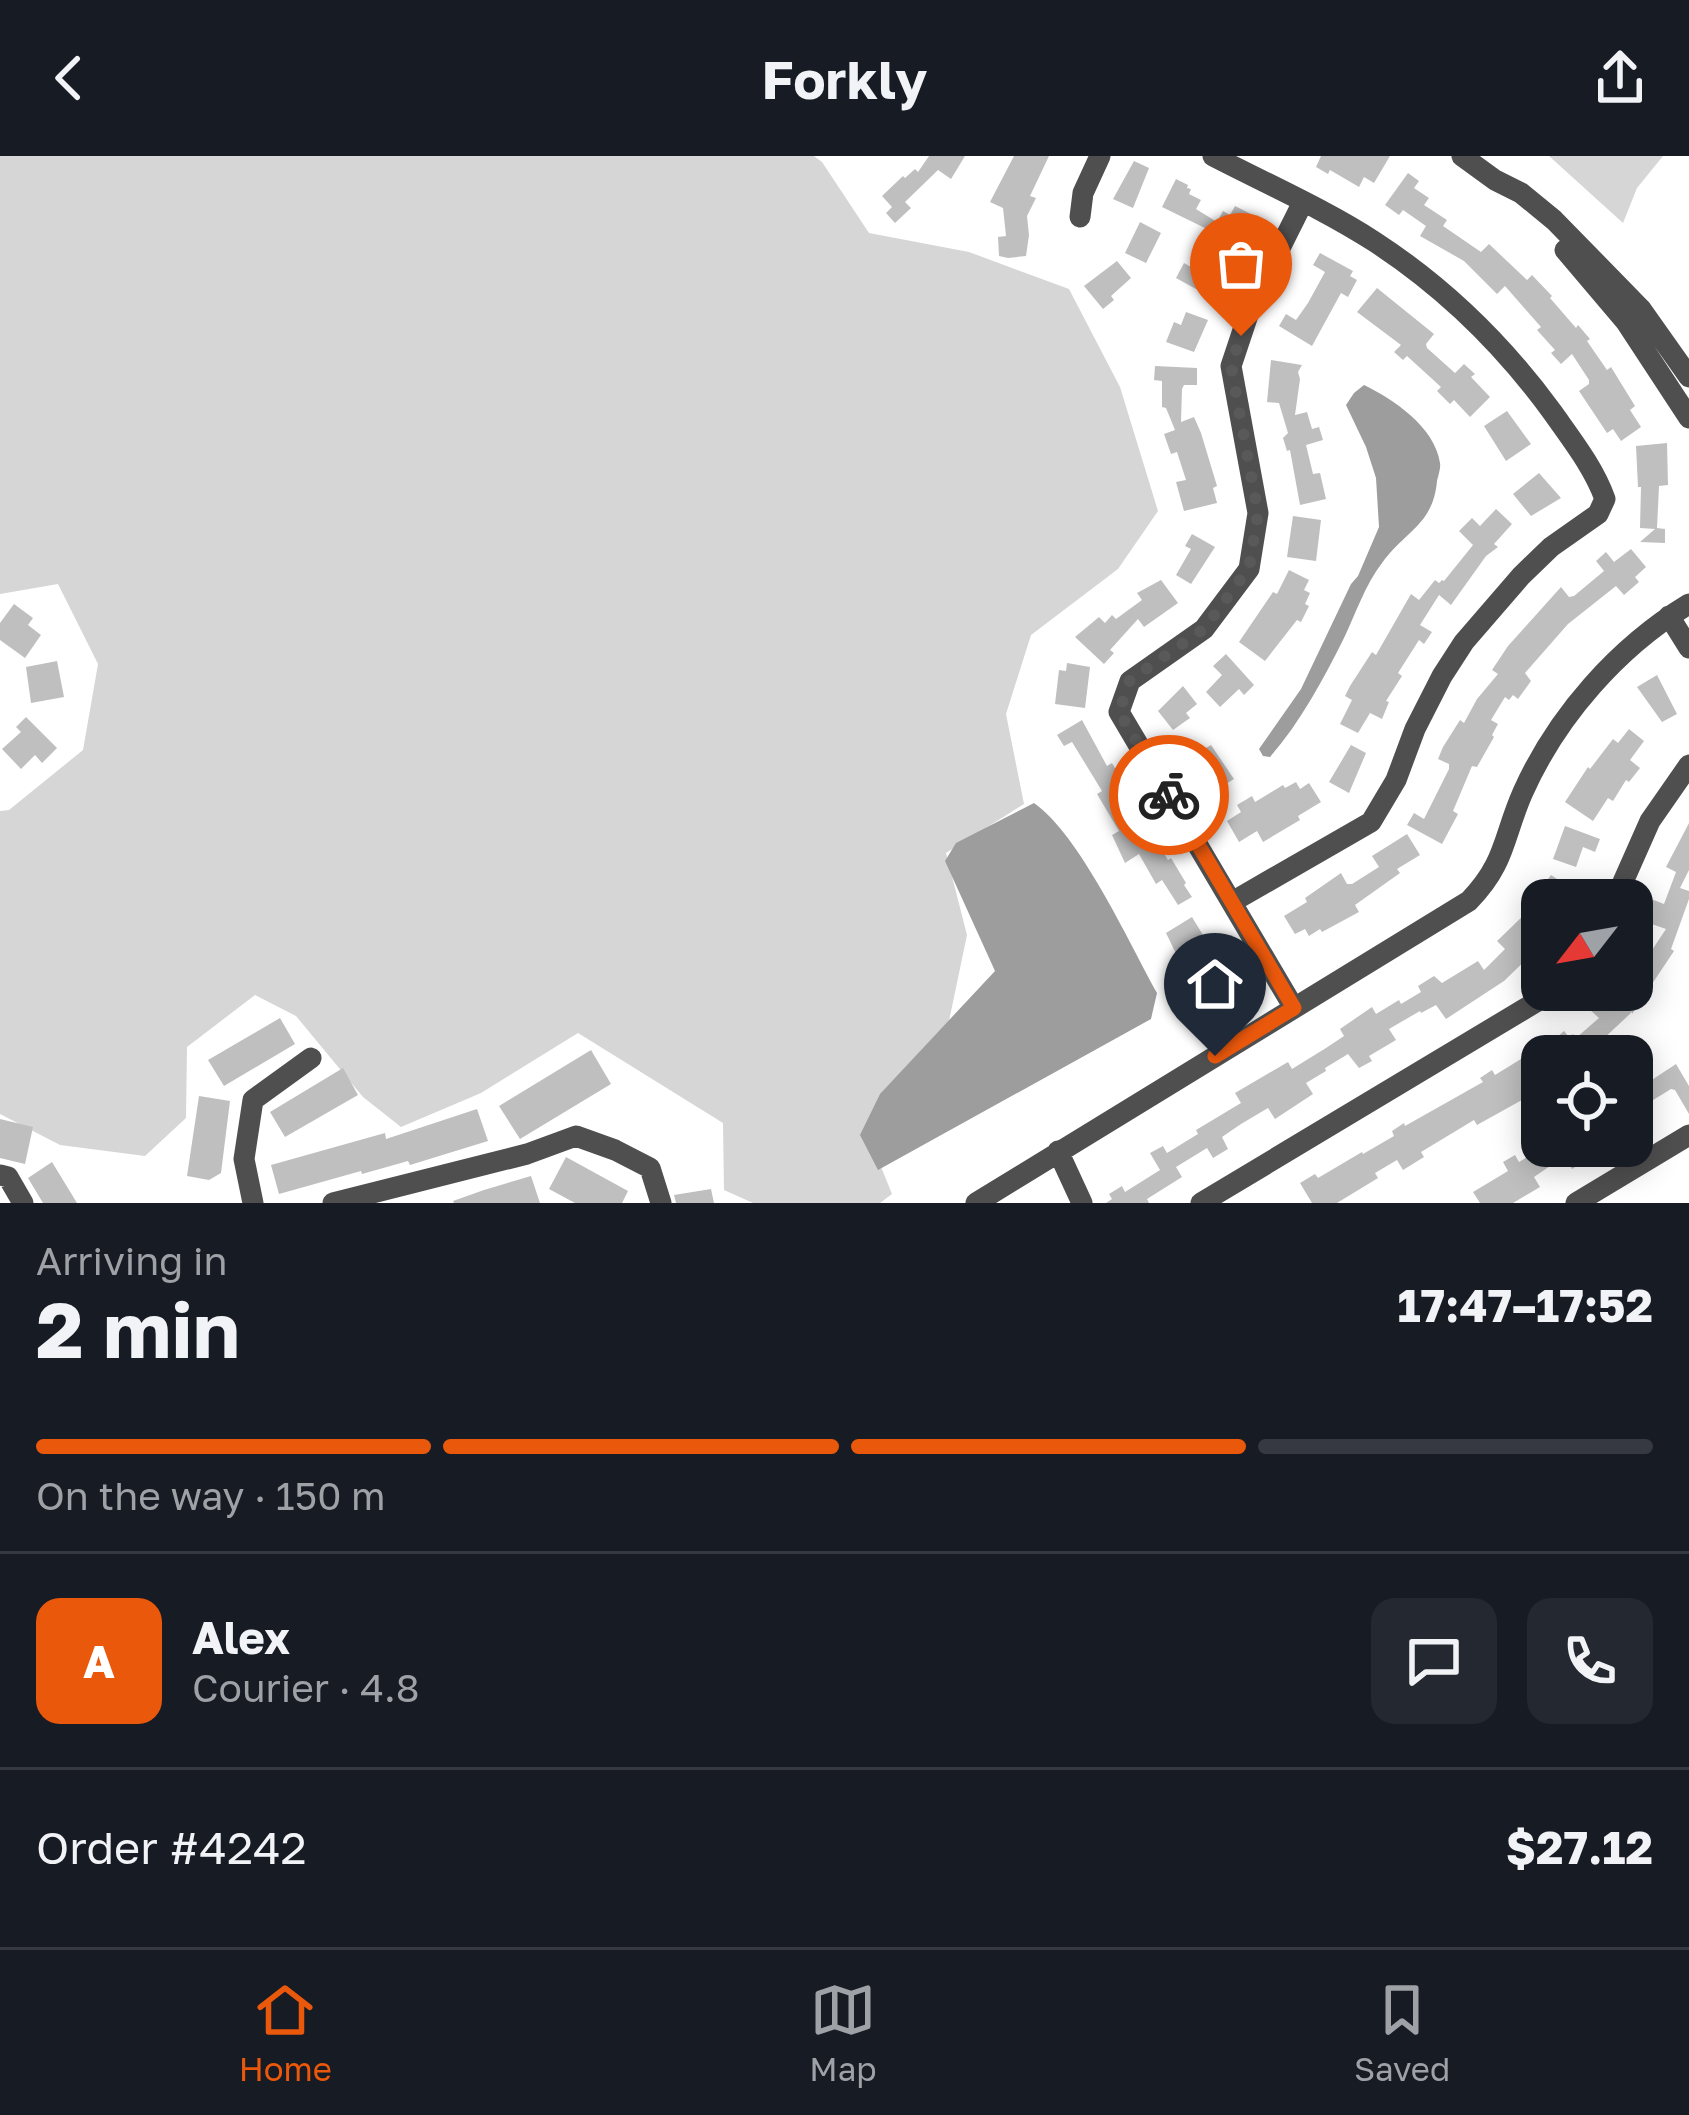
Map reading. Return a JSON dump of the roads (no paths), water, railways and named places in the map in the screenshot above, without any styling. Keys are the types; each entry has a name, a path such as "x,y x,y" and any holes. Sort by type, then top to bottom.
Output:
{"street":[{"path":"1080,217 1083,193 1100,156"},
{"path":"1213,156 1378,244 1441,292 1536,389 1592,472 1605,500 1598,514 1521,576 1464,642 1442,676 1396,780 1371,821 1232,902"},
{"path":"1462,156 1521,193 1587,252 1641,309 1689,377"},
{"path":"1495,180 1604,293 1689,418"},
{"path":"1294,1008 1119,712 1130,680 1204,629 1249,568 1258,513 1231,366 1251,306 1303,202"},
{"path":"976,1203 1469,901 1496,870 1526,787 1565,720 1625,650 1679,610 1689,648"},
{"path":"1624,879 1650,821 1689,765"},
{"path":"1201,1203 1521,1011"},
{"path":"253,1203 244,1159 253,1100 311,1058"},
{"path":"1576,1203 1689,1135"},
{"path":"333,1203 527,1154 576,1136 650,1168 661,1203"},
{"path":"1058,1151 1082,1203"},
{"path":"0,1175 8,1178 22,1203"}]}
